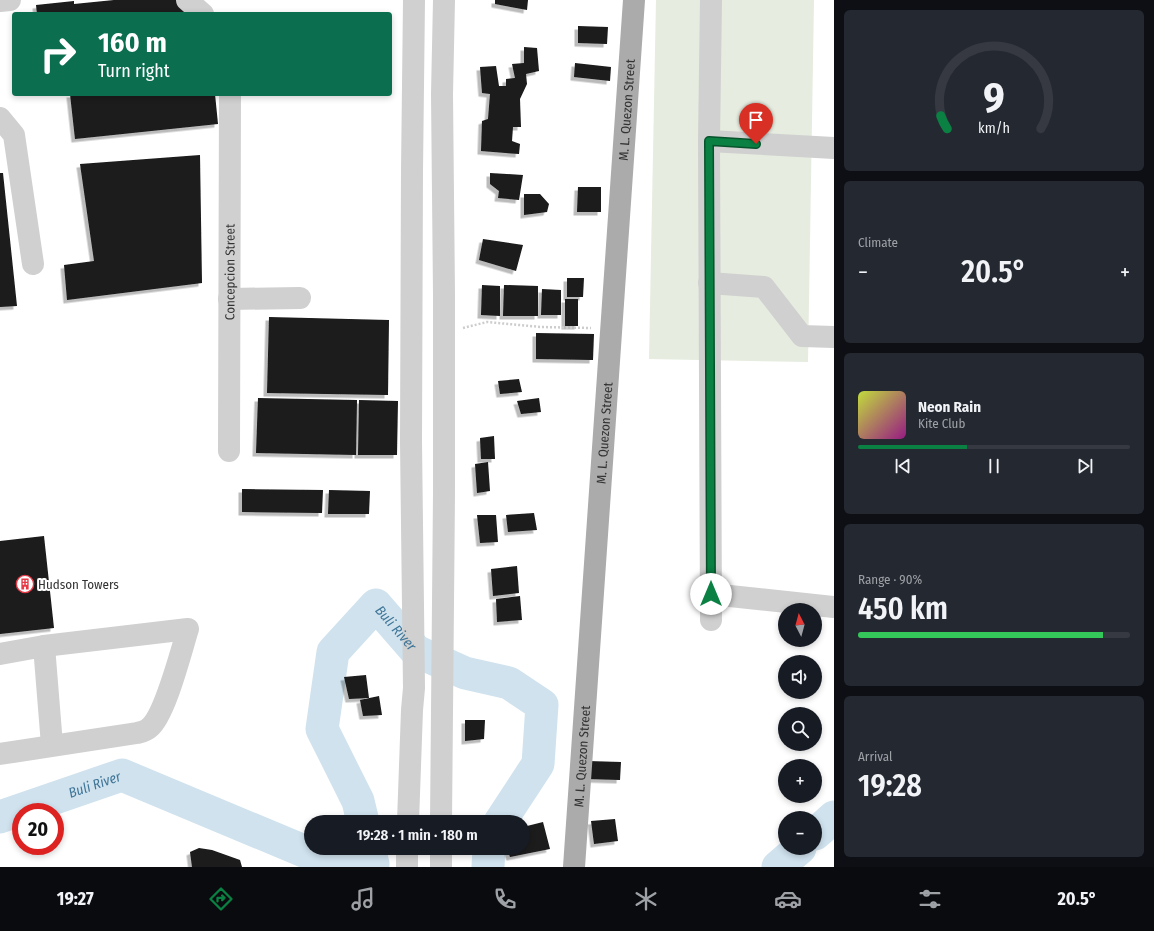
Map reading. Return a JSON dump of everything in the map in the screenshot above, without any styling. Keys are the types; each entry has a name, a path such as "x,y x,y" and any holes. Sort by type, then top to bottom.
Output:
{"main road":[{"name":"M. L. Quezon Street","path":"574,867 634,0"}],"street":[{"path":"0,1 10,0"},
{"path":"186,0 201,12"},
{"path":"408,815 414,688 411,426 414,0"},
{"path":"441,815 444,333 442,94 444,0"},
{"path":"711,0 709,141 711,620"},
{"name":"Concepcion Street","path":"229,451 230,96"},
{"path":"0,118 14,135 33,264"},
{"path":"709,141 834,148"},
{"path":"710,283 764,287 802,336 834,337"},
{"path":"229,299 300,298"},
{"path":"711,594 834,607"},
{"path":"0,654 44,646 188,629 172,681 157,719 148,729 137,733 0,754"},
{"path":"44,646 52,745"},
{"path":"407,855 407,867"},
{"path":"441,855 441,867"}],"path":[{"path":"444,333 487,322 541,327 612,329"}],"shaded area":[{"path":"656,0 814,0 808,362 649,359"}],"building":[{"path":"114,0 177,0 193,12 37,12 36,5 74,1 74,4"},
{"path":"495,0 528,0 527,10 495,4"},
{"path":"578,26 608,27 607,44 578,43"},
{"path":"524,47 537,48 539,71 526,74 527,84 520,99 521,127 513,127 512,141 520,144 519,154 481,151 482,121 488,119 490,94 482,93 480,67 496,66 499,86 506,86 506,79 515,78 512,64 524,63"},
{"path":"575,63 611,67 610,81 574,77"},
{"path":"70,96 215,96 218,124 75,139"},
{"path":"200,155 202,283 67,300 64,265 94,261 80,164"},
{"path":"0,173 3,173 17,306 0,307"},
{"path":"490,173 523,175 519,200 498,198 499,191 490,184"},
{"path":"578,187 601,187 601,212 577,212"},
{"path":"524,194 540,194 549,204 547,212 524,215"},
{"path":"483,239 523,245 516,271 479,260"},
{"path":"567,278 584,278 583,297 567,297"},
{"path":"482,285 500,286 500,316 481,315"},
{"path":"504,285 538,286 538,316 503,316"},
{"path":"542,289 561,290 561,315 541,315"},
{"path":"565,299 578,299 578,326 565,326"},
{"path":"269,317 389,320 388,395 267,393"},
{"path":"536,333 594,334 593,360 536,359"},
{"path":"519,379 522,392 500,394 498,381"},
{"path":"258,398 357,400 356,455 256,453"},
{"path":"539,398 541,412 521,414 517,401"},
{"path":"359,400 398,401 397,455 358,455"},
{"path":"494,436 495,459 481,459 480,438"},
{"path":"488,462 490,491 477,493 475,464"},
{"path":"242,489 323,490 322,513 242,512"},
{"path":"329,490 370,491 369,514 328,514"},
{"path":"534,513 537,530 508,532 506,515"},
{"path":"477,515 496,515 498,542 480,543"},
{"name":"Hudson Towers","path":"44,536 54,628 0,634 0,541"},
{"path":"517,566 519,593 493,596 491,569"},
{"path":"520,596 522,620 497,622 496,599"},
{"path":"366,675 369,698 349,699 344,677"},
{"path":"379,696 382,715 363,716 360,700"},
{"path":"465,720 485,720 484,739 465,741"},
{"path":"588,761 621,762 620,780 587,779"},
{"path":"615,819 618,841 594,844 591,821"},
{"path":"543,822 550,849 530,853 530,825"},
{"path":"199,848 212,850 240,860 242,867 192,867 190,852"},
{"path":"509,855 520,855 510,857"}],"waterway":[{"name":"Buli River","path":"361,815 358,801 322,729 333,652 376,605 416,651 465,673 509,683 542,705 538,764 505,815"},
{"name":"Buli River","path":"0,817 122,775 342,867"},
{"name":"Buli River","path":"822,828 834,817"},
{"name":"Buli River","path":"354,867 373,864 371,855"},
{"name":"Buli River","path":"488,867 489,855"},
{"name":"Buli River","path":"778,867 792,855"}],"place":[{"name":"Hudson Towers","path":"25,584"}],"route":[{"path":"711,594 709,141 756,144"}]}
